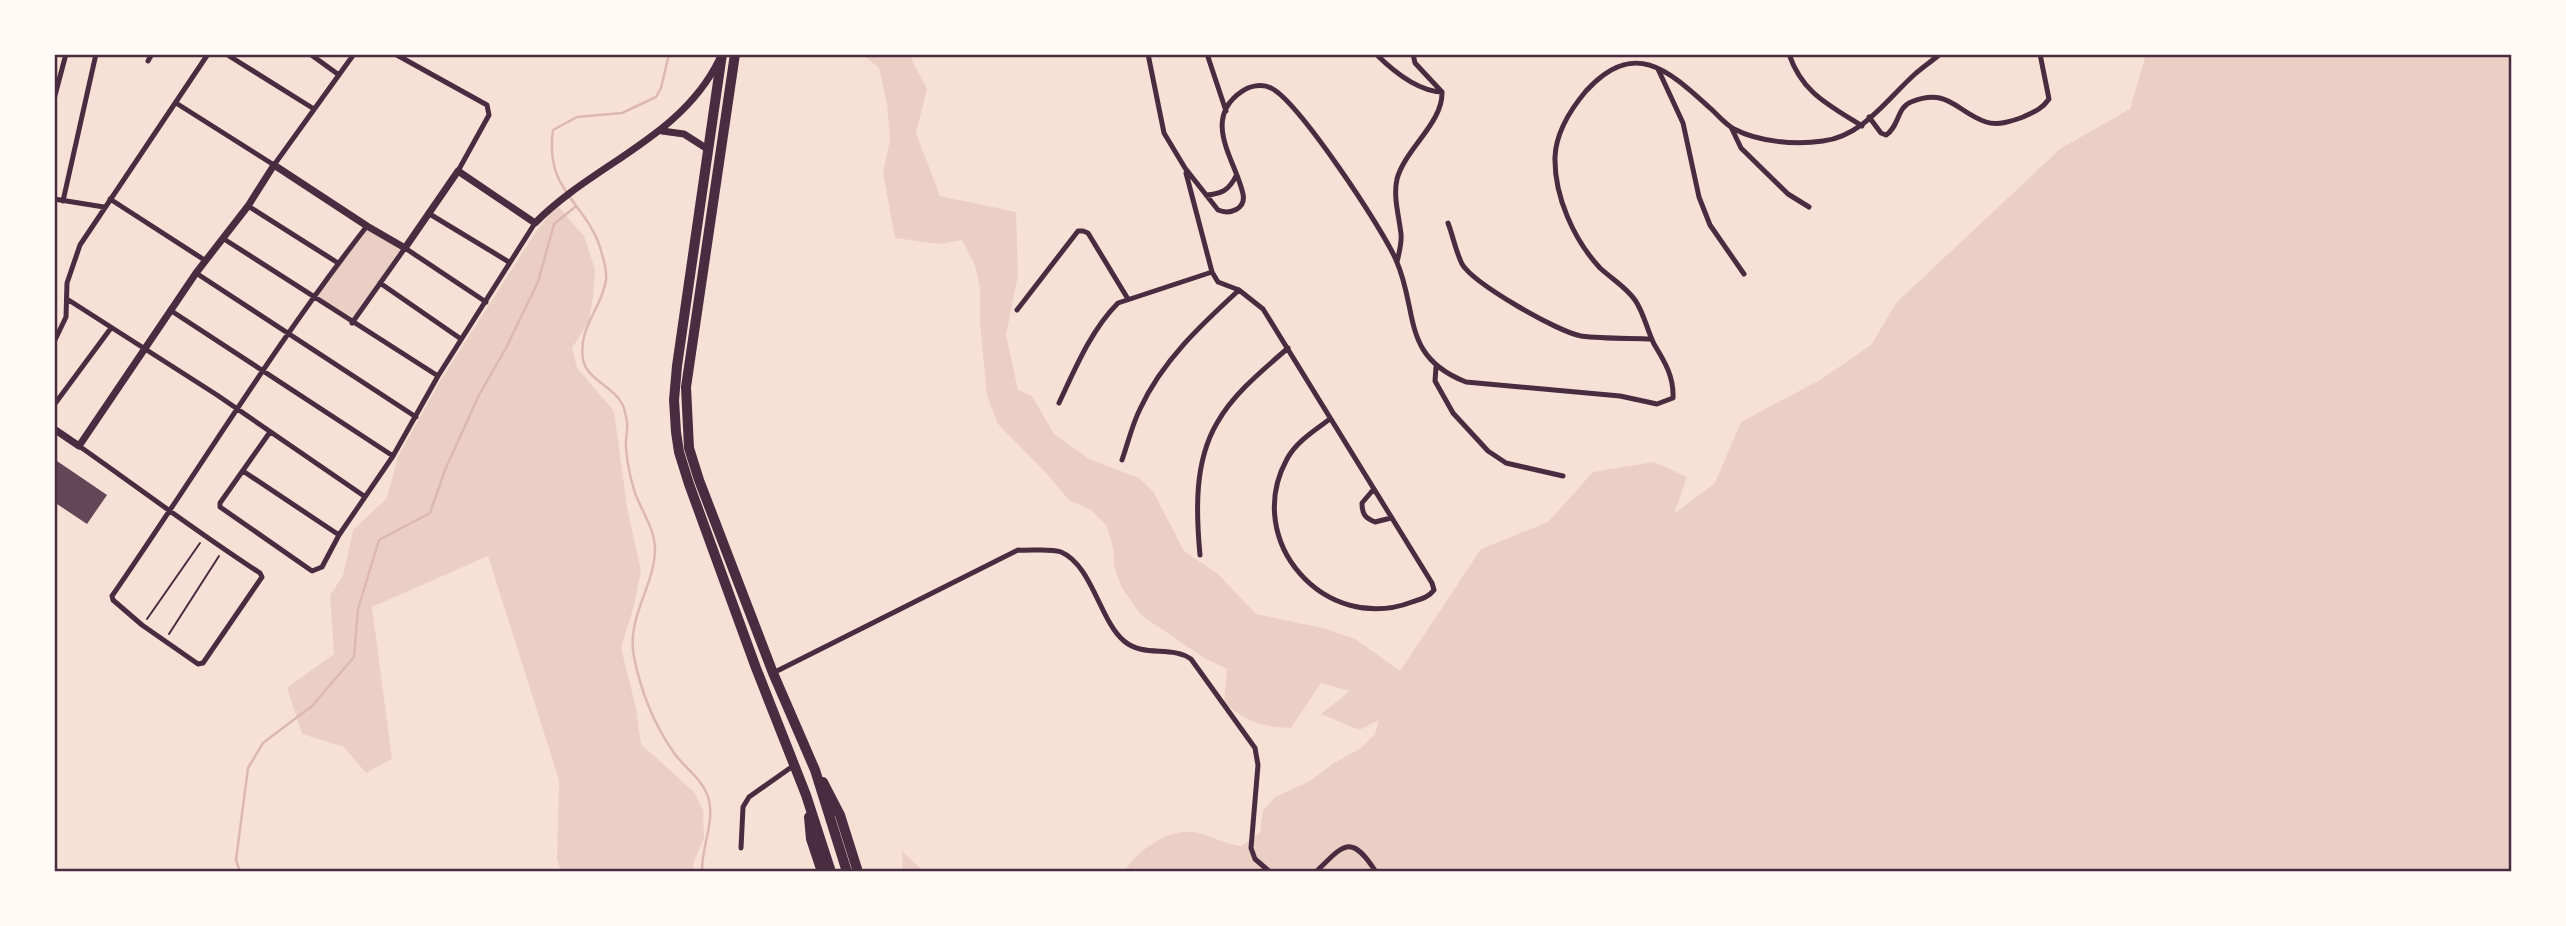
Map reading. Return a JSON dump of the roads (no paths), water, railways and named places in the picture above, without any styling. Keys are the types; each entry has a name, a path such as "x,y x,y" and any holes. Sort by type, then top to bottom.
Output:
{"highway":[{"path":"722,54 677,366 674,400 676,432 689,484 806,795 831,872"},
{"path":"735,54 686,387 686,424 699,480 773,673 815,770 847,872"},
{"path":"815,770 840,815 858,872"},
{"path":"806,795 811,839 822,872"}],"street":[{"path":"54,99 66,54"},
{"path":"63,201 96,54"},
{"path":"148,61 152,54"},
{"path":"54,342 66,317 72,264 80,245 208,54"},
{"path":"226,54 314,110"},
{"path":"310,54 339,75"},
{"path":"79,446 170,310 248,206 274,165 354,54"},
{"path":"352,323 458,171 489,115 487,106 396,54"},
{"path":"270,432 220,503 220,507 312,571 317,570 322,567 339,535 393,456 438,376 535,223 554,204 662,131 701,90 722,54"},
{"path":"1148,54 1164,133 1185,168 1218,210 1225,213 1241,206 1244,197 1224,146 1222,129 1226,111 1234,97 1255,85 1270,87 1283,97 1333,160 1382,233 1397,262 1413,326 1424,351 1436,367 1466,383 1620,396 1657,404 1673,398 1674,384 1637,302 1588,254 1558,189 1555,147 1562,126 1576,103 1598,78 1620,66 1638,61 1675,77 1731,127 1748,135 1802,143 1843,137 1861,126 1916,72 1940,54"},
{"path":"1208,54 1226,111"},
{"path":"1376,54 1390,67 1426,91 1442,92"},
{"path":"1413,54 1415,63 1442,92"},
{"path":"1638,61 1643,54"},
{"path":"1789,54 1804,84 1861,126"},
{"path":"1869,117 1881,133 1886,135 1892,131 1899,114 1909,102 1937,97 1950,101 1986,122 2003,123 2015,120 2043,108 2049,99 2040,54"},
{"path":"1658,69 1683,122 1699,197 1710,225 1744,274"},
{"path":"1397,262 1402,238 1396,199 1397,180 1404,163 1439,110 1442,92"},
{"path":"176,103 486,302"},
{"path":"1731,127 1741,148 1788,194 1809,207"},
{"path":"662,131 684,134 709,150"},
{"path":"1185,168 1212,272 1218,282 1240,289 1263,309 1432,583 1434,590 1431,595 1401,606 1373,609 1343,603 1317,592 1295,569 1280,544 1274,515 1277,484 1288,457 1306,437 1330,419"},
{"path":"458,171 535,223"},
{"path":"1206,195 1219,194 1230,188 1236,176"},
{"path":"54,199 104,207"},
{"path":"110,199 206,261"},
{"path":"248,206 338,263"},
{"path":"428,213 509,262"},
{"path":"1448,223 1462,264 1474,278 1489,289 1561,328 1580,335 1652,339"},
{"path":"54,429 171,511 204,537 260,573 262,577 203,663 198,664 142,625 112,597 171,511 338,263 367,226"},
{"path":"1017,310 1078,232 1083,231 1088,233 1128,299"},
{"path":"224,239 438,376"},
{"path":"1059,403 1081,358 1110,311 1118,303 1212,272"},
{"path":"196,274 416,417"},
{"path":"380,283 461,339"},
{"path":"1122,460 1139,409 1165,366 1193,332 1240,289"},
{"path":"67,299 364,496"},
{"path":"170,310 393,456"},
{"path":"54,405 111,328"},
{"path":"1200,555 1196,514 1201,466 1216,423 1249,382 1288,348"},
{"path":"1436,367 1435,381 1452,413 1488,451 1506,463 1563,476"},
{"path":"243,471 339,535"},
{"path":"1373,490 1362,503 1362,512 1367,519 1375,522 1391,518"},
{"path":"773,673 1018,550 1062,552 1078,567 1112,628 1123,641 1137,650 1183,654 1191,659 1255,748 1258,765 1251,848 1255,859 1270,872"},
{"path":"741,848 743,807 749,797 793,766"},
{"path":"1316,872 1339,849 1354,847 1362,851 1376,872"}],"waterway":[{"path":"669,54 661,88 656,97 622,113 577,117 553,130 552,152 561,184 596,236 605,267 604,290 587,327 582,347 583,359 589,372 617,396 622,404 627,425 626,448 630,474 653,534 654,563 634,628 634,657 640,683 654,719 674,753 707,794 710,823 702,872"},
{"path":"240,872 236,860 248,768 263,743 312,706 354,657 358,609 379,540 430,513 445,470 479,395 506,348 538,282 554,224 575,207"}]}
